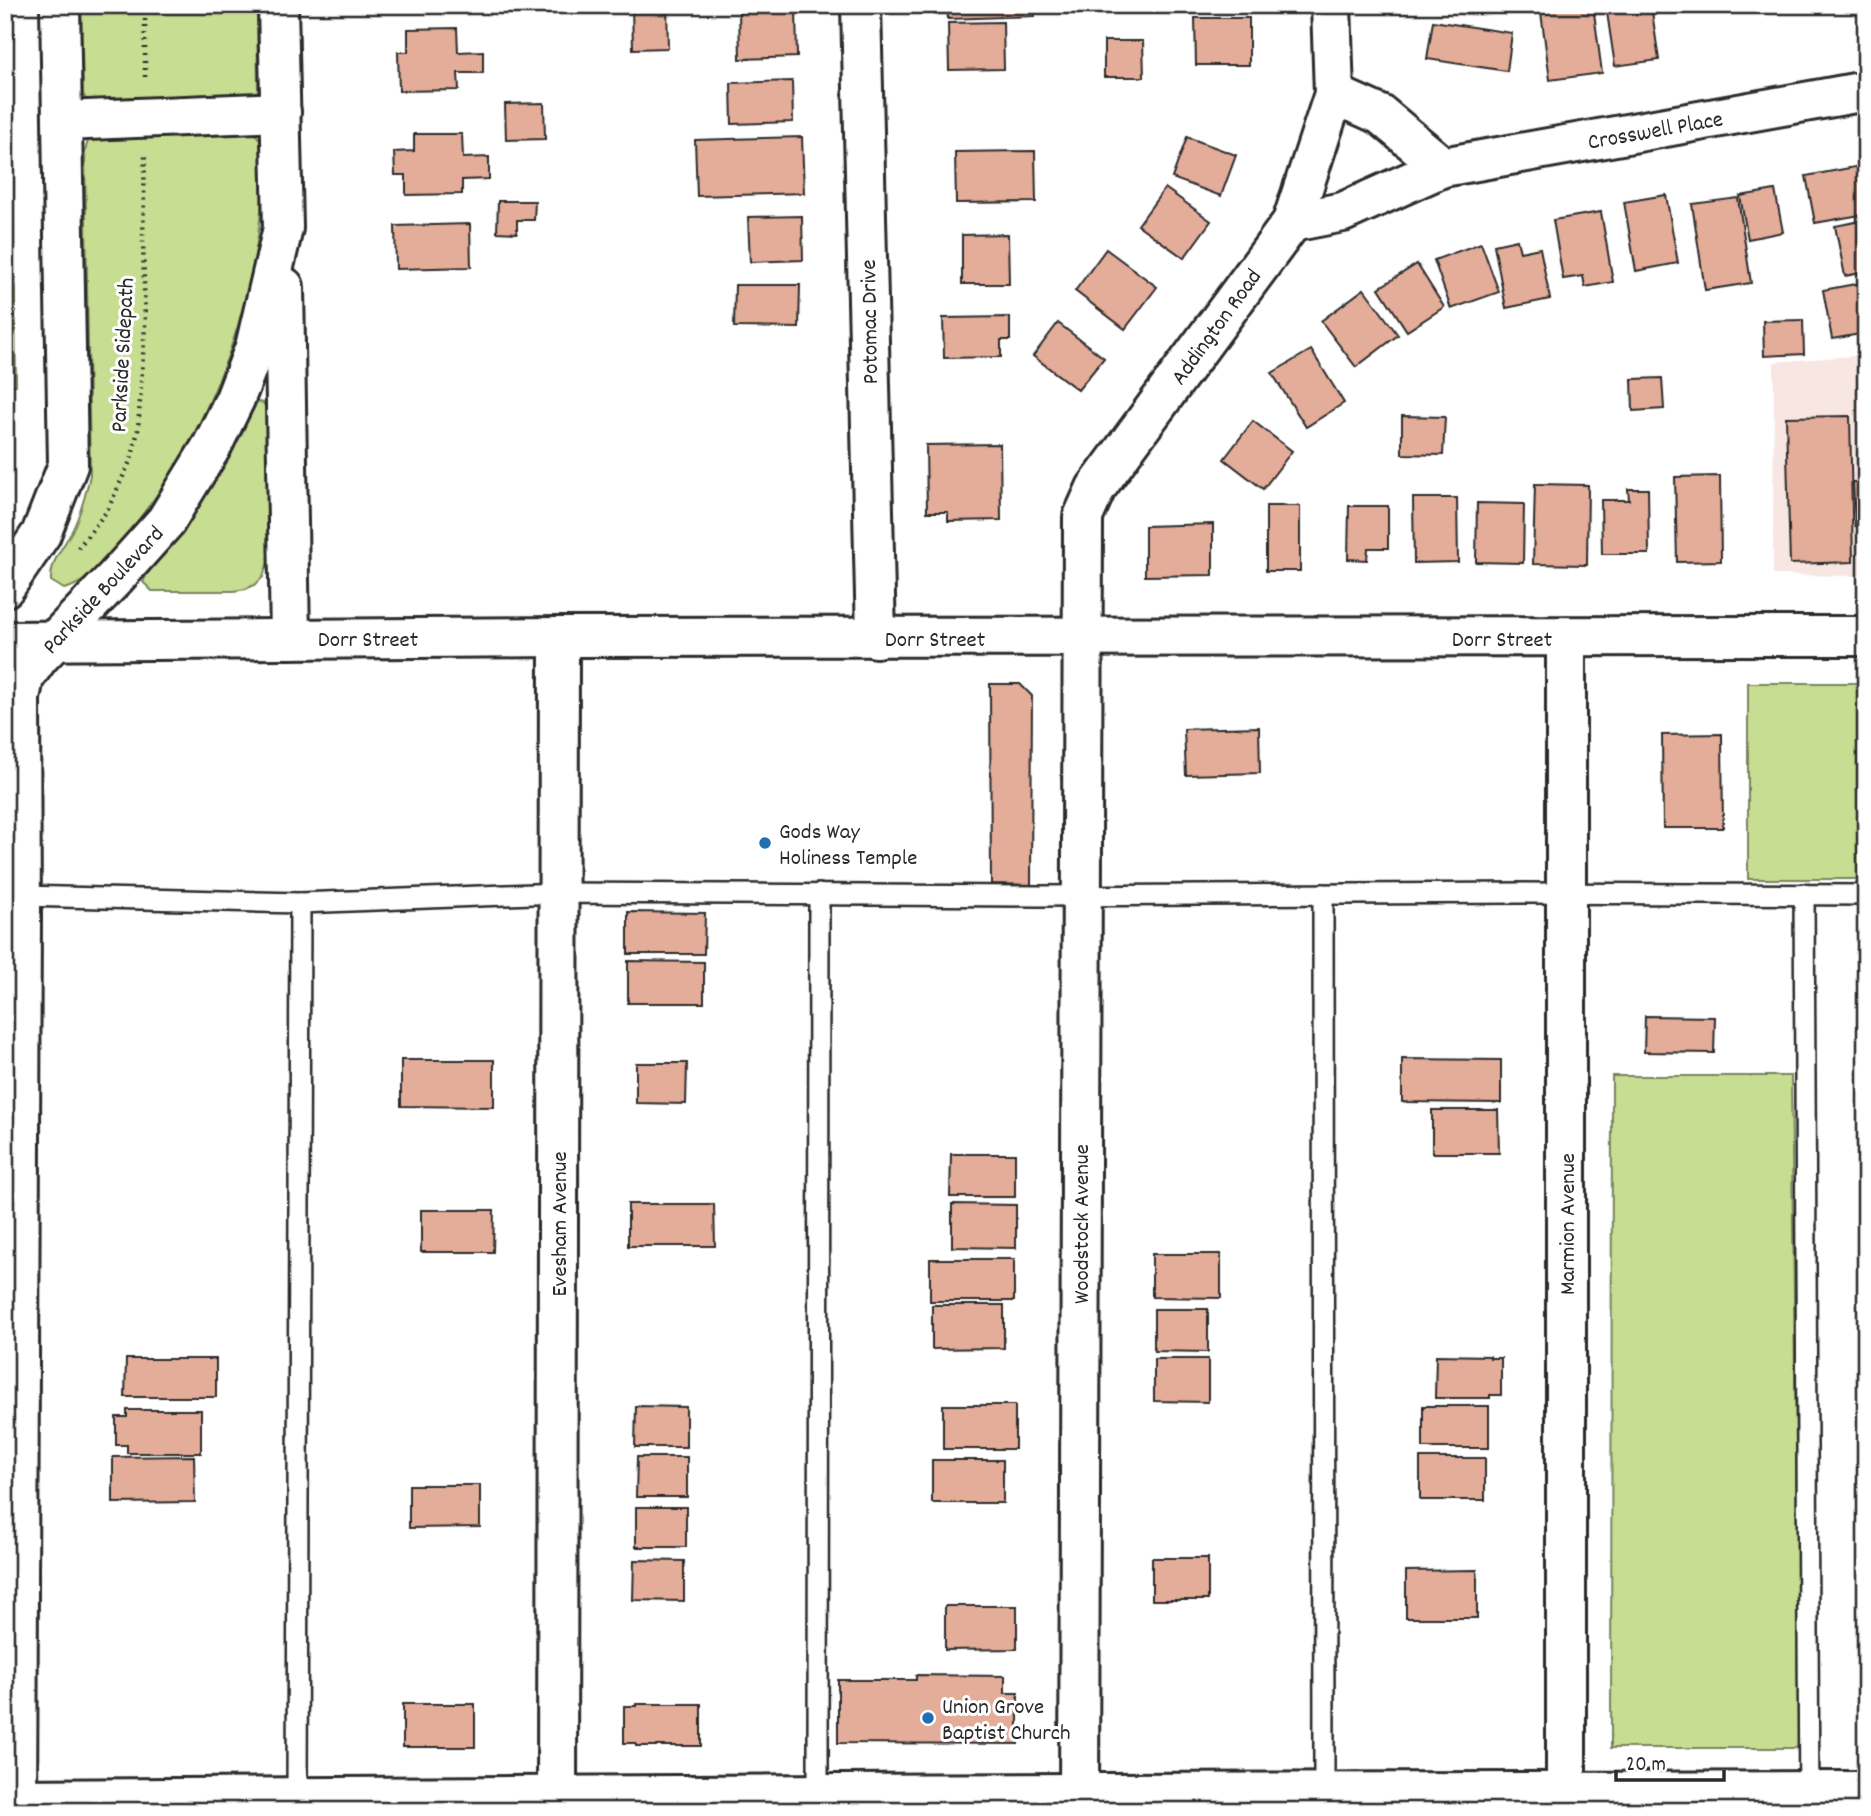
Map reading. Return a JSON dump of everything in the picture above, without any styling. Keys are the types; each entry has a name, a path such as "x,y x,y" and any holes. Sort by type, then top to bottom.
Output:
{"street":[{"path":"5,587 41,534 68,465 60,5"},
{"name":"Parkside Boulevard","path":"278,5 289,639"},
{"name":"Potomac Drive","path":"861,5 876,638"},
{"name":"Addington Road","path":"1082,638 1083,517 1096,488 1292,222 1334,94 1331,5"},
{"name":"Crosswell Place","path":"1292,222 1343,212 1443,167 1866,91"},
{"path":"1334,94 1381,115 1443,167"},
{"path":"63,121 281,112"},
{"name":"Parkside Boulevard","path":"13,901 20,698 24,678 39,657 166,521 212,446 235,399 255,347 283,228"},
{"name":"Dorr Street","path":"5,641 1866,636"},
{"name":"Evesham Avenue","path":"557,1802 559,638"},
{"name":"Woodstock Avenue","path":"1079,1803 1082,638"},
{"name":"Marmion Avenue","path":"1566,638 1566,1801"},
{"path":"13,901 21,941 13,1803 1079,1803 1321,1799 1809,1801 1866,1791"}],"lane":[{"path":"13,901 300,903 559,893 1081,896 1566,893 1866,895"},
{"path":"818,1803 819,894"},
{"path":"1321,1799 1324,894"},
{"path":"1804,894 1809,1801"},
{"path":"297,1804 300,903"}],"path":[{"name":"Parkside Sidepath","path":"76,551 107,511 132,457 138,430 145,326 145,5"}],"shaded area":[{"path":"1866,355 1866,576 1773,575 1774,362"}],"green space":[{"path":"81,5 257,5 258,90 253,97 88,103 83,94"},
{"path":"252,130 263,143 262,196 256,250 244,304 228,356 207,407 182,455 153,500 95,570 81,582 64,589 51,581 51,573 58,554 76,523 90,475 85,152 88,140 94,135"},
{"path":"5,157 13,157 16,385 5,385"},
{"path":"263,403 266,408 271,553 263,577 246,589 234,591 152,591 143,582 147,574 193,513 218,473 253,405"},
{"path":"1748,683 1866,683 1866,879 1748,879"},
{"path":"1612,1076 1791,1076 1800,1745 1795,1748 1611,1748"}],"building":[{"path":"384,5 465,5 466,9 384,10"},
{"path":"632,5 667,5 668,48 633,49"},
{"path":"947,5 1034,5 1034,16 948,19"},
{"path":"1058,5 1091,5 1091,10 1059,11"},
{"path":"1540,5 1593,5 1602,73 1550,80"},
{"path":"1651,5 1659,60 1615,66 1606,6"},
{"path":"796,8 797,57 740,59 739,9"},
{"path":"1195,18 1249,18 1249,65 1196,65"},
{"path":"1433,21 1512,33 1507,71 1427,59"},
{"path":"1003,22 1004,69 949,70 948,23"},
{"path":"457,28 458,52 483,51 483,73 458,73 459,90 399,91 398,52 408,52 408,29"},
{"path":"1104,41 1143,41 1144,77 1104,77"},
{"path":"792,81 793,122 732,124 731,83"},
{"path":"544,103 545,139 506,140 505,104"},
{"path":"414,134 462,134 463,158 489,157 489,179 462,180 462,194 406,195 406,175 395,175 394,152 414,151"},
{"path":"802,137 804,193 697,196 695,140"},
{"path":"1187,137 1236,155 1221,196 1172,178"},
{"path":"1035,151 1036,202 956,203 955,152"},
{"path":"1866,165 1866,214 1815,223 1806,176"},
{"path":"1165,188 1211,221 1184,258 1138,225"},
{"path":"1775,190 1783,232 1748,239 1740,196"},
{"path":"1666,195 1678,263 1636,271 1624,202"},
{"path":"1738,198 1751,283 1705,290 1692,204"},
{"path":"498,201 535,201 534,220 517,220 517,233 497,232"},
{"path":"1601,212 1613,282 1585,287 1583,276 1563,279 1553,220"},
{"path":"802,216 803,260 750,262 748,217"},
{"path":"1866,220 1866,272 1845,276 1835,226"},
{"path":"470,224 471,267 396,269 395,226"},
{"path":"1008,234 1009,284 962,284 962,235"},
{"path":"1517,240 1520,252 1540,248 1550,299 1506,308 1494,245"},
{"path":"1481,243 1499,292 1451,309 1434,260"},
{"path":"1106,249 1157,287 1125,329 1075,291"},
{"path":"1417,264 1444,307 1407,331 1379,288"},
{"path":"1866,282 1866,333 1832,339 1823,290"},
{"path":"735,285 800,285 799,328 734,327"},
{"path":"1364,289 1398,335 1356,367 1321,321"},
{"path":"1010,317 1010,340 1001,340 1001,357 944,358 943,318"},
{"path":"1803,320 1804,354 1764,356 1763,321"},
{"path":"1058,323 1104,358 1078,390 1033,356"},
{"path":"1311,350 1344,403 1306,427 1272,373"},
{"path":"1662,378 1664,409 1633,411 1632,379"},
{"path":"1402,416 1445,417 1443,455 1402,454"},
{"path":"1850,416 1853,562 1790,564 1786,417"},
{"path":"1253,421 1292,451 1263,489 1224,459"},
{"path":"1000,444 1001,520 948,521 948,512 927,512 926,445"},
{"path":"1720,476 1721,561 1677,562 1675,477"},
{"path":"1853,482 1866,482 1866,525 1855,526"},
{"path":"1535,484 1588,485 1587,565 1533,564"},
{"path":"1628,489 1648,489 1649,554 1602,554 1601,500 1629,500"},
{"path":"1413,498 1457,498 1458,562 1414,563"},
{"path":"1477,503 1524,504 1523,563 1476,562"},
{"path":"1266,506 1300,506 1300,571 1266,571"},
{"path":"1349,506 1388,506 1388,548 1368,548 1367,560 1348,559"},
{"path":"1213,524 1213,575 1145,576 1145,526"},
{"path":"990,684 1020,684 1032,696 1031,885 991,884"},
{"path":"1259,727 1260,773 1186,775 1184,729"},
{"path":"1722,734 1723,828 1663,828 1662,735"},
{"path":"628,912 705,913 704,954 628,954"},
{"path":"628,961 704,962 704,1003 628,1003"},
{"path":"1645,1016 1715,1017 1714,1053 1644,1052"},
{"path":"1402,1059 1501,1060 1501,1103 1402,1102"},
{"path":"401,1060 494,1060 494,1107 401,1106"},
{"path":"636,1063 687,1063 686,1104 636,1103"},
{"path":"1432,1110 1498,1110 1499,1153 1432,1153"},
{"path":"951,1154 1015,1154 1015,1197 950,1197"},
{"path":"628,1204 714,1204 715,1246 628,1246"},
{"path":"952,1204 1016,1205 1016,1248 952,1247"},
{"path":"421,1210 494,1210 493,1252 421,1252"},
{"path":"1152,1254 1221,1254 1221,1298 1152,1297"},
{"path":"930,1259 1014,1259 1014,1301 930,1301"},
{"path":"932,1305 1004,1305 1004,1348 932,1349"},
{"path":"1154,1309 1208,1309 1208,1352 1154,1351"},
{"path":"1436,1355 1501,1358 1501,1395 1490,1395 1490,1398 1435,1398"},
{"path":"126,1359 216,1359 216,1397 125,1397"},
{"path":"1154,1359 1208,1359 1208,1402 1154,1401"},
{"path":"943,1405 1015,1405 1015,1449 943,1449"},
{"path":"636,1406 686,1407 686,1447 635,1447"},
{"path":"1423,1406 1489,1406 1489,1448 1423,1448"},
{"path":"127,1410 201,1410 201,1453 127,1453 127,1445 116,1445 116,1417 127,1417"},
{"path":"194,1456 195,1502 113,1503 113,1457"},
{"path":"637,1457 687,1457 687,1497 636,1497"},
{"path":"1420,1458 1485,1458 1485,1500 1420,1500"},
{"path":"932,1460 1003,1460 1003,1503 932,1503"},
{"path":"409,1485 480,1485 480,1527 409,1528"},
{"path":"636,1507 686,1507 686,1547 636,1547"},
{"path":"1152,1558 1208,1558 1208,1600 1152,1600"},
{"path":"634,1560 684,1561 684,1601 633,1600"},
{"path":"1477,1570 1477,1618 1406,1618 1406,1571"},
{"path":"945,1606 1017,1606 1017,1649 945,1650"},
{"name":"Union Grove Baptist Church","path":"916,1675 1005,1676 1005,1693 1018,1693 1018,1744 838,1743 838,1680 916,1680"},
{"path":"403,1704 475,1704 475,1747 403,1747"},
{"path":"701,1704 701,1746 636,1746 636,1743 624,1743 624,1706"}],"place":[{"name":"Gods Way Holiness Temple","path":"765,843"},
{"name":"Union Grove Baptist Church","path":"928,1718"}]}
